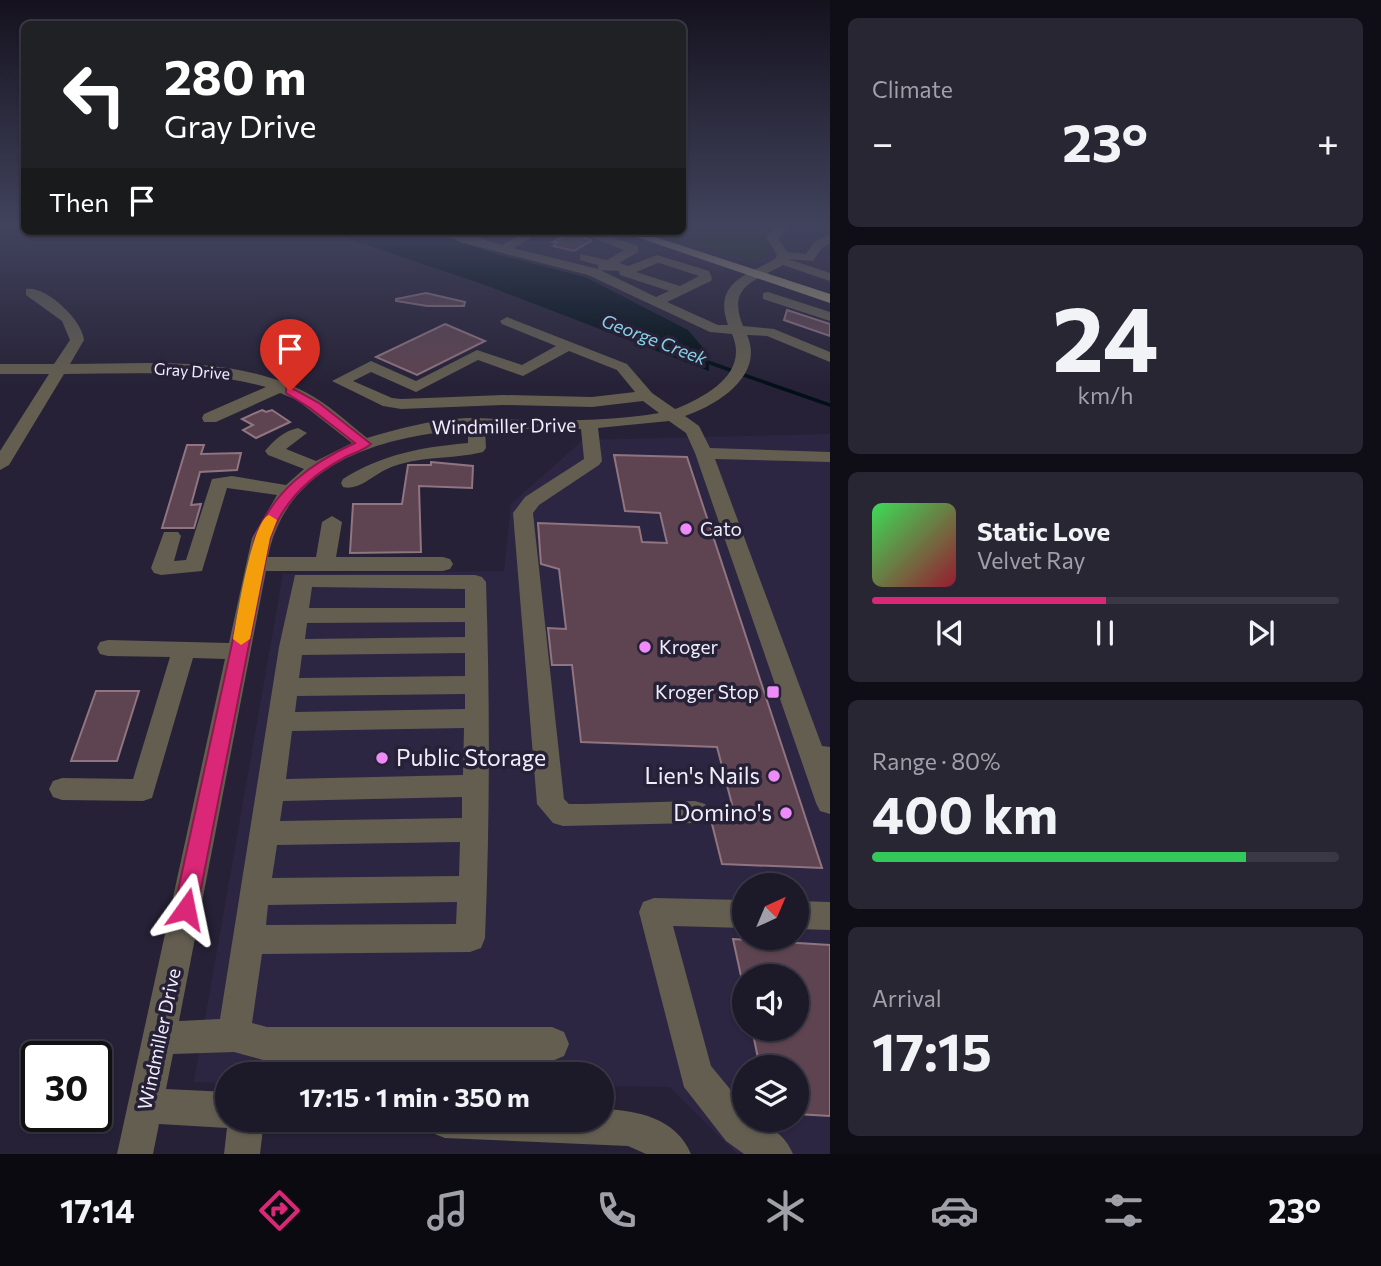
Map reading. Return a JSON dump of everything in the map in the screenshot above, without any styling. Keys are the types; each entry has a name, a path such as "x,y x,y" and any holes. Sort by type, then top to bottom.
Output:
{"main road":[{"path":"778,279 830,299"},
{"path":"785,279 830,291"}],"street":[{"path":"608,279 715,329 769,332 830,358"},
{"path":"649,279 680,290"},
{"path":"658,301 704,279"},
{"name":"Windmiller Drive","path":"135,1154 257,564 268,523 290,491 318,468 365,444 410,430 476,423 589,424 670,415 690,409 720,393 740,374 747,356 729,310 731,298 738,285 748,279"},
{"path":"3,456 77,340 76,329 71,320 31,292"},
{"path":"768,296 830,317"},
{"path":"769,332 775,325 807,310"},
{"path":"507,321 622,367 646,396 693,430 822,757 830,803"},
{"path":"568,345 523,371 477,355 416,387 371,366 341,381 389,403 401,404 503,400 592,402 646,396"},
{"name":"Gray Drive","path":"0,369 203,370 237,374 303,397 365,444"},
{"path":"210,418 280,387"},
{"path":"350,483 368,470 403,456 477,448 476,423"},
{"path":"589,424 593,461 532,501 523,513 551,804 563,815 695,812"},
{"path":"298,433 285,440 274,452 318,468"},
{"path":"704,453 830,457"},
{"path":"171,536 160,568 195,566 219,483 232,482 290,491"},
{"path":"325,565 332,522"},
{"path":"257,564 443,564"},
{"path":"233,1035 302,580 475,582 478,685 476,830 470,938 248,940"},
{"path":"290,647 477,645"},
{"path":"108,648 239,651"},
{"path":"62,789 143,790 183,651"},
{"path":"284,687 478,685"},
{"path":"279,722 477,718"},
{"path":"270,790 476,786"},
{"path":"264,832 476,830"},
{"path":"255,892 473,889"},
{"path":"732,914 654,912 696,1075 739,1128 775,1154"},
{"path":"809,915 830,916"},
{"path":"159,1038 233,1035 267,1044 552,1044"},
{"path":"145,1106 215,1109"},
{"path":"614,1127 645,1131 673,1154"},
{"path":"242,1154 245,1132"}],"shaded area":[{"path":"814,279 830,279 830,284"},
{"path":"830,434 830,1154 737,1154 670,1087 614,1086 614,1062 215,1062 215,1083 194,1082 283,574 504,571 511,504 583,440"}],"water":[{"path":"467,279 589,279 688,330 709,355 709,371"}],"building":[{"path":"426,293 465,302 464,306 427,306 396,301"},
{"path":"787,310 830,324 830,336 784,320"},
{"path":"445,324 485,341 417,375 376,357"},
{"path":"262,410 272,410 290,422 256,438 243,430 253,425 242,419"},
{"path":"187,445 204,445 201,454 241,453 237,470 200,472 191,505 201,504 194,528 162,528"},
{"name":"Kroger","path":"614,455 687,457 822,868 722,864 711,811 734,812 717,747 581,742 572,665 552,665 548,628 566,629 559,569 541,564 538,523 639,527 642,542 667,543 660,513 625,511"},
{"path":"431,462 473,466 472,488 419,486 421,552 350,553 353,504 402,504 408,465 431,465"},
{"path":"96,691 139,691 117,761 71,761"},
{"path":"809,944 830,945 830,1116 809,1115 809,1055 757,1055 754,1041 809,1041 809,964 738,964 735,950 809,950"}],"waterway":[{"name":"George Creek","path":"705,361 733,371"},
{"name":"George Creek","path":"741,374 830,405"}],"slow traffic":[{"path":"241,639 262,538 269,520"}],"place":[{"name":"Cato","path":"686,529"},
{"name":"Kroger","path":"645,647"},
{"name":"Kroger Stop","path":"773,692"},
{"name":"Public Storage","path":"382,758"},
{"name":"Lien's Nails","path":"774,776"},
{"name":"Domino's","path":"786,813"}],"route":[{"path":"186,909 262,538 275,510 296,485 338,455 365,444 315,405 290,391"}]}
